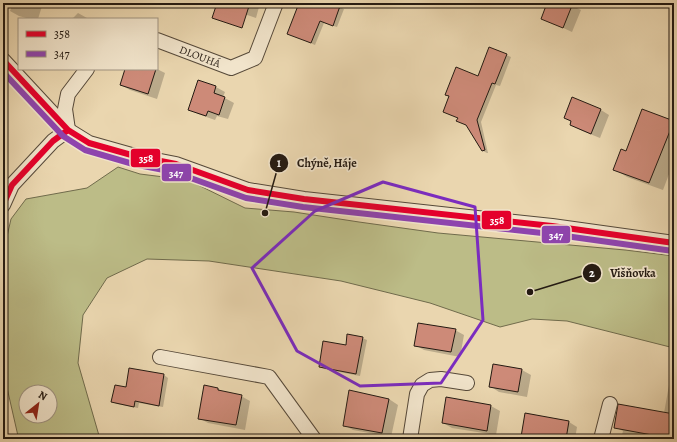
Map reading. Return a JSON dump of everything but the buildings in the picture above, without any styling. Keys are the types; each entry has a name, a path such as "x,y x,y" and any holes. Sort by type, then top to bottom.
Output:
{"street":[{"name":"DLOUHÁ","path":"158,40 231,68 255,58 276,3"},
{"path":"3,60 68,130 89,144 135,156 176,164 248,190 304,199 552,226 674,243"},
{"path":"68,130 65,109 68,94 86,70"},
{"path":"3,205 12,185 53,141 68,130"},
{"path":"160,357 269,378 314,439"},
{"path":"410,439 417,394 422,385 430,380 441,379 467,383"},
{"path":"601,439 610,404"}],"highlighted area":[{"path":"383,182 475,207 483,320 441,383 360,386 297,351 252,268 315,211"}],"green space":[{"path":"118,167 140,174 188,180 245,208 294,212 438,233 625,250 674,256 674,348 567,321 532,319 500,327 430,303 341,281 209,261 147,259 107,278 83,315 78,363 100,439 19,439 3,370 3,254 11,219 26,199 87,188"}],"transit line":[{"name":"358","path":"3,60 68,130 89,143 135,156 176,164 248,190 304,199 552,226 674,243"},
{"name":"347","path":"3,72 63,136 85,150 133,164 174,172 246,198 303,207 551,234 673,251"},
{"name":"358","path":"3,205 12,185 53,141 68,130"}],"place":[{"name":"Chýně, Háje","path":"265,213"},
{"name":"Višňovka","path":"530,292"}]}
